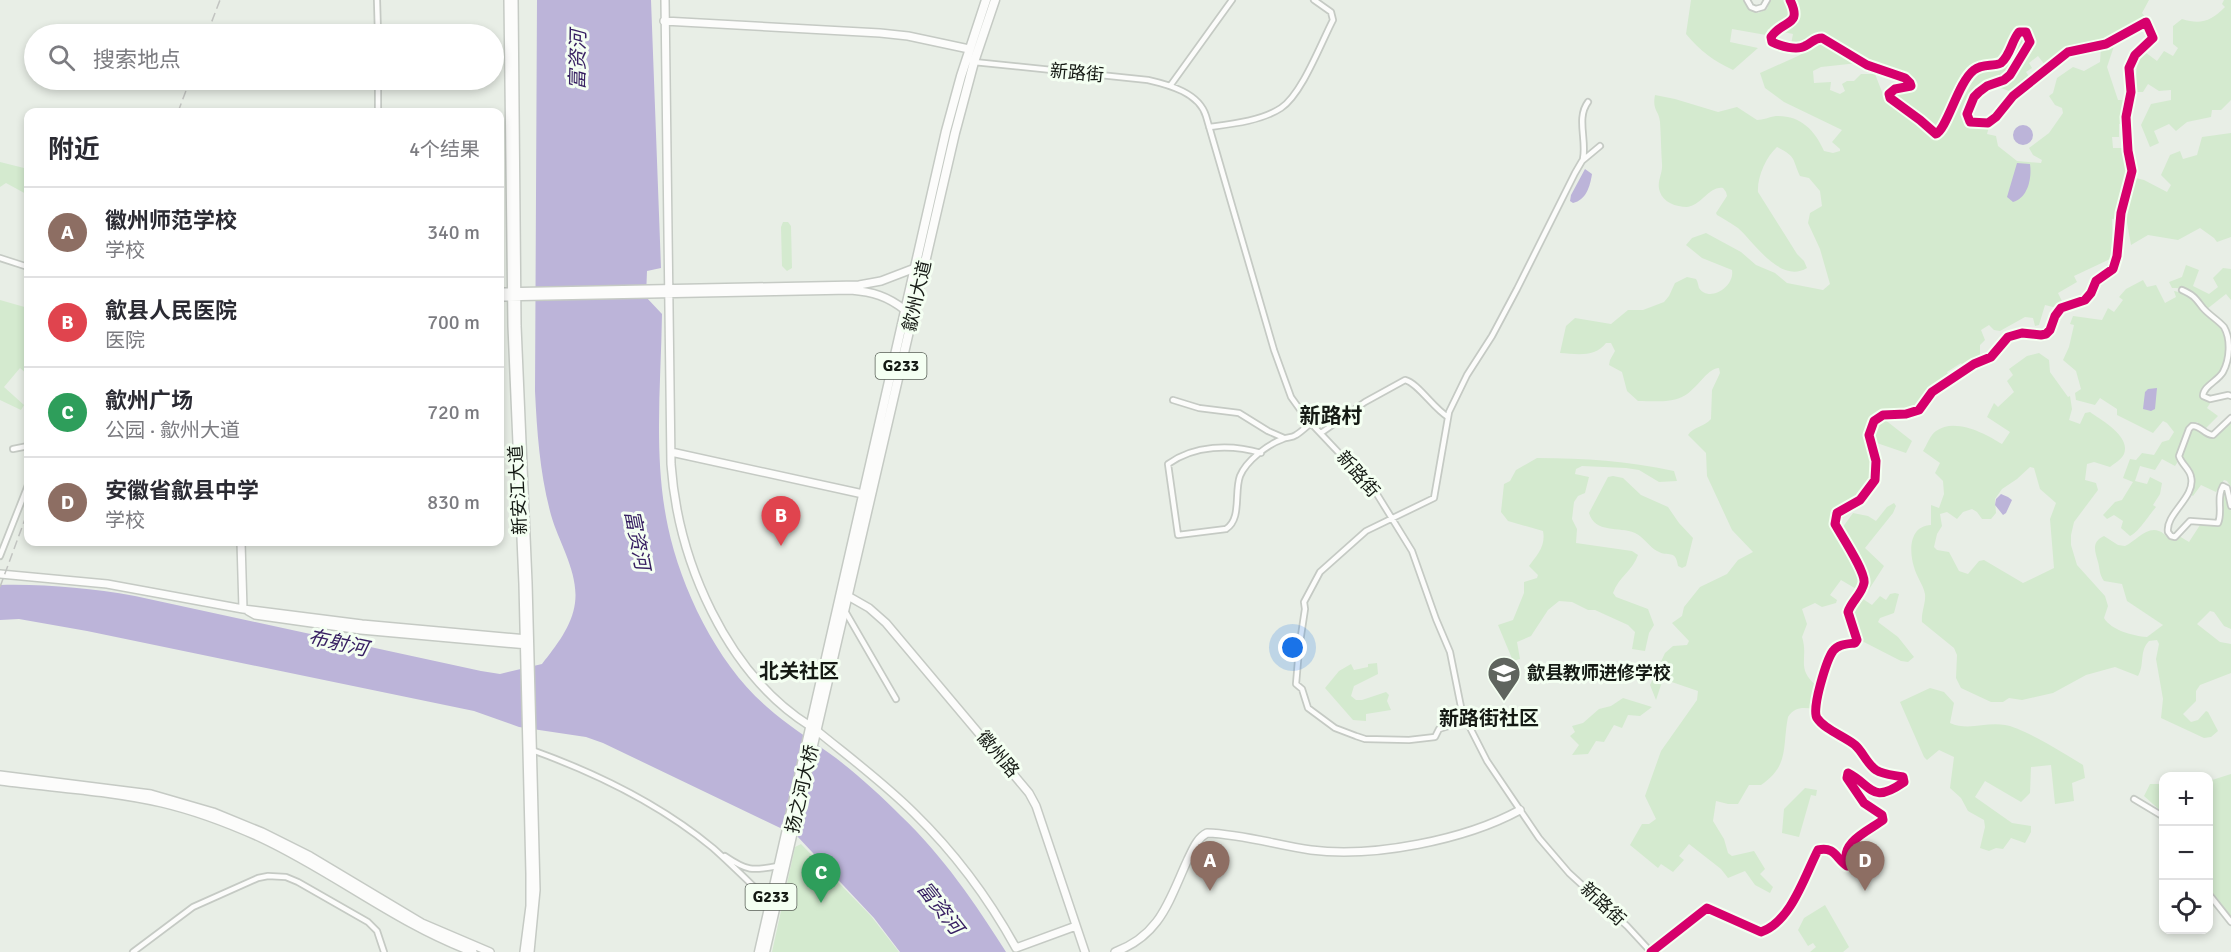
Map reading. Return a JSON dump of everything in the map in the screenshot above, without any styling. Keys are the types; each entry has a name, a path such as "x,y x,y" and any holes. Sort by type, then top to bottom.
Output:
{"highway":[{"name":"歙州大道","path":"813,731 863,494 953,103 986,0"},
{"name":"歙州大道","path":"813,731 845,610 954,133 974,62 995,0"},
{"name":"扬之河大桥","path":"787,843 813,731"},
{"name":"G233","path":"759,952 778,866 787,843"},
{"name":"G233","path":"765,952 787,843"}],"street":[{"path":"377,0 378,24"},
{"name":"新安江大道","path":"508,0 529,736"},
{"name":"新安江大道","path":"514,0 518,294"},
{"path":"664,0 671,452 674,488 684,538 697,579 713,614 737,652 769,693 789,713 894,794 927,825 974,882 1017,950 1076,926"},
{"path":"1170,86 1232,0"},
{"path":"1209,127 1264,115 1279,109 1289,100 1308,72 1333,20 1331,12 1314,0"},
{"path":"1747,0 1751,7 1756,9 1763,7 1767,0"},
{"path":"1651,952 1707,908 1761,932 1767,930 1780,920 1796,896 1818,850 1825,849 1837,855 1847,866 1846,855 1851,844 1883,820 1882,815 1862,801 1847,778 1848,773 1868,789 1879,793 1890,791 1904,782 1903,777 1874,769 1857,747 1833,731 1817,718 1815,713 1820,685 1831,654 1838,646 1855,643 1857,640 1848,612 1864,583 1864,577 1857,562 1835,524 1835,518 1839,512 1860,500 1875,480 1876,461 1869,435 1874,421 1883,415 1906,414 1919,410 1932,392 1974,364 1991,357 2008,337 2022,333 2046,334 2061,308 2085,300 2096,281 2113,269 2117,256 2121,213 2132,171 2126,117 2131,92 2129,68 2135,55 2153,38 2146,22 2106,44 2068,52 2013,96 1993,120 1988,123 1970,122 1967,114 1976,94 1987,86 2006,79 2030,42 2026,32 2019,32 2013,41 2009,55 2001,63 1983,65 1971,73 1954,99 1941,130 1936,134 1891,100 1889,94 1894,90 1911,86 1911,82 1905,78 1867,65 1822,38 1817,38 1799,48 1772,42 1771,37 1776,30 1791,22 1795,16 1796,10 1791,0"},
{"path":"664,21 880,33 969,49"},
{"name":"新路街","path":"974,62 1148,80 1170,86 1198,101 1205,112 1288,391 1298,408 1311,423 1368,482 1412,551 1450,652 1458,699 1465,722 1487,761 1539,838 1569,873 1627,926 1651,952"},
{"path":"378,90 378,108"},
{"path":"1465,722 1439,729 1435,736 1410,740 1365,739 1335,728 1308,708 1302,689 1296,684 1304,602 1320,572 1366,531 1434,498 1448,417 1467,375 1497,327 1582,161 1584,150 1582,114 1588,102"},
{"path":"1582,161 1600,146"},
{"path":"0,258 24,266"},
{"path":"504,292 649,292 860,285 881,281 915,268"},
{"path":"670,291 851,290 878,293 905,310"},
{"path":"2182,290 2197,297 2203,308 2225,328 2230,343 2230,355 2222,374 2204,389 2203,396 2211,399 2224,395 2231,396"},
{"path":"504,296 518,294"},
{"path":"1321,433 1365,402 1406,380 1413,382 1432,406 1448,417"},
{"path":"1173,400 1199,408 1239,413 1268,431 1285,438"},
{"path":"2231,418 2213,435 2207,434 2196,426 2189,429 2179,456 2191,475 2191,480 2182,503 2168,522 2168,532 2175,537 2190,521 2218,523 2220,493 2223,486 2227,488 2231,506"},
{"path":"1261,453 1236,448 1204,449 1184,454 1168,464 1178,535 1231,527 1240,475 1250,462 1285,438 1296,435 1311,423"},
{"path":"13,449 24,447"},
{"path":"671,452 863,494"},
{"path":"0,556 24,495"},
{"path":"241,546 243,609"},
{"path":"0,574 107,584 243,609 255,615 361,630 527,642"},
{"name":"徽州路","path":"848,596 869,608 886,623 1025,787 1036,806 1085,952"},
{"path":"845,610 896,699"},
{"path":"529,736 532,750 536,890 530,952"},
{"path":"524,952 530,890 529,736"},
{"path":"532,750 634,795 747,869 757,870 778,866"},
{"path":"0,775 151,794 213,812 262,832 310,856 422,923 490,952"},
{"path":"0,781 150,800 211,818 307,861 408,923 473,952"},
{"path":"2134,799 2159,815"},
{"path":"1115,952 1137,942 1154,926 1197,842 1207,833 1313,850 1371,852 1471,831 1520,810"},
{"path":"712,848 770,902"},
{"path":"133,952 194,907 258,878 274,876 298,882 368,922 377,931 384,952"},
{"path":"2213,899 2231,922"}],"green space":[{"path":"1691,0 1744,0 1758,13 1767,9 1770,0 1785,0 1790,9 1786,18 1772,30 1768,29 1766,35 1732,29 1730,42 1758,48 1733,70 1708,55 1686,34"},
{"path":"1796,0 2149,0 2142,13 2146,18 2116,36 2102,42 2074,46 2045,65 2038,56 2029,63 2032,68 2026,72 2030,78 2009,91 1993,85 2012,74 2033,44 2032,34 2027,29 2020,29 1998,58 1975,64 1936,127 1895,96 1898,92 1915,90 1918,84 1914,78 1868,63 1819,33 1804,43 1791,44 1793,34 1779,31 1798,16 1800,12"},
{"path":"2224,0 2231,0 2231,100 2221,110 2212,110 2211,117 2187,122 2176,131 2169,124 2154,131 2159,143 2150,147 2141,125 2151,104 2171,100 2171,90 2159,91 2148,84 2143,92 2133,92 2137,62 2145,52 2157,61 2164,51 2173,56 2178,48 2173,44 2173,26 2182,19 2200,22 2210,19 2225,7 2222,4"},
{"path":"2022,35 2026,36 2028,41 2016,61 2006,74 1986,82 1973,93 1964,109 1963,120 1970,126 1989,127 1987,134 1996,136 1998,146 2017,161 2041,163 2042,160 2033,155 2029,148 2049,133 2063,113 2062,108 2055,105 2049,96 2053,93 2057,78 2073,67 2084,71 2100,62 2101,47 2115,43 2107,67 2118,100 2124,100 2124,123 2119,124 2119,137 2112,137 2113,148 2124,148 2128,175 2120,218 2112,219 2113,256 2074,276 2077,282 2058,293 2063,303 2057,308 2045,305 2039,325 2035,326 2033,318 2025,317 2000,331 1994,330 1989,325 1981,330 1985,340 1980,345 1980,359 1964,368 1961,363 1947,372 1950,378 1933,389 1923,408 1915,414 1888,416 1884,419 1912,441 1906,453 1874,442 1876,464 1871,481 1863,492 1838,511 1833,521 1861,575 1861,587 1858,590 1841,580 1830,595 1837,600 1836,603 1822,607 1815,603 1802,609 1807,624 1802,637 1804,668 1810,680 1817,686 1814,709 1799,708 1788,717 1781,763 1770,778 1761,785 1749,785 1738,804 1716,801 1713,821 1724,839 1728,853 1732,856 1754,851 1765,869 1760,874 1773,887 1770,893 1755,885 1745,871 1728,878 1721,869 1689,844 1679,856 1684,860 1673,872 1661,864 1658,868 1630,845 1642,824 1649,824 1656,819 1645,796 1661,751 1697,700 1698,691 1663,679 1656,700 1650,685 1665,653 1673,646 1687,645 1689,641 1672,623 1682,616 1684,607 1700,587 1727,574 1738,560 1753,552 1732,530 1707,476 1706,453 1688,435 1711,419 1712,390 1720,373 1719,368 1710,372 1682,397 1666,401 1638,401 1627,391 1622,372 1609,365 1615,351 1611,343 1606,343 1602,348 1591,353 1560,353 1566,326 1575,318 1611,324 1628,310 1643,310 1664,302 1675,283 1687,277 1696,279 1703,292 1709,294 1720,291 1730,282 1732,270 1702,258 1686,245 1692,238 1706,233 1741,252 1756,265 1775,273 1787,283 1823,290 1830,284 1820,249 1808,223 1810,213 1822,206 1820,191 1809,178 1800,176 1791,156 1783,150 1777,147 1769,156 1759,180 1758,192 1807,268 1787,271 1778,266 1769,260 1738,228 1717,215 1716,213 1727,196 1723,188 1713,190 1697,203 1687,207 1674,205 1664,199 1659,188 1662,164 1660,122 1654,104 1655,95 1718,112 1737,107 1757,120 1776,116 1792,118 1811,130 1824,151 1833,153 1840,151 1832,142 1842,130 1784,102 1765,88 1760,73 1798,56 1822,41 1858,63 1821,67 1813,71 1814,83 1831,82 1830,90 1840,94 1845,91 1842,84 1847,81 1854,81 1861,74 1875,74 1886,102 1930,133 1939,136 1945,129 1966,81 1980,69 2004,65"},
{"path":"2231,133 2231,237 2217,242 2200,228 2178,240 2148,235 2131,245 2126,217 2122,217 2132,177 2144,180 2167,192 2171,185 2161,175 2170,155 2180,151 2183,159 2197,155 2202,137"},
{"path":"0,162 24,168 24,193 6,183 0,187"},
{"path":"783,222 788,222 791,226 792,268 787,271 782,266 781,227"},
{"path":"2186,265 2199,270 2193,286 2209,294 2218,287 2213,278 2223,268 2231,269 2231,300 2226,294 2207,309 2193,292 2172,288 2169,282 2182,277"},
{"path":"2143,280 2147,287 2156,285 2165,303 2176,297 2174,291 2188,294 2224,329 2228,350 2222,368 2213,381 2200,391 2203,399 2211,402 2207,408 2218,416 2205,429 2197,422 2189,425 2176,454 2175,466 2162,459 2155,470 2140,466 2135,481 2147,484 2150,477 2162,483 2160,494 2153,505 2156,507 2140,528 2130,536 2121,528 2123,521 2114,515 2107,519 2103,515 2115,502 2122,500 2133,482 2123,478 2130,459 2136,460 2142,453 2154,455 2162,442 2169,440 2174,432 2163,421 2153,433 2117,415 2117,409 2100,398 2095,405 2076,400 2075,393 2081,389 2076,371 2063,360 2069,347 2074,325 2070,324 2073,316 2102,320 2108,308 2114,312 2123,300 2119,297 2126,289"},
{"path":"0,300 24,307 24,372 20,368 4,387 24,405 21,410 0,400"},
{"path":"2039,353 2049,360 2050,372 2068,397 2070,396 2072,409 2069,420 2080,424 2085,413 2090,412 2114,429 2125,447 2124,454 2110,467 2094,462 2087,464 2085,480 2096,483 2098,490 2074,522 2071,535 2071,545 2077,565 2105,596 2108,606 2104,618 2112,626 2129,634 2147,637 2163,625 2127,601 2122,584 2104,581 2100,574 2095,551 2097,541 2104,536 2118,545 2125,546 2153,530 2159,531 2171,540 2179,536 2189,542 2200,525 2216,524 2219,521 2225,490 2231,511 2231,629 2224,626 2214,612 2210,611 2197,624 2220,642 2231,644 2231,673 2200,685 2196,691 2196,701 2183,714 2191,722 2198,720 2206,711 2208,712 2218,731 2211,737 2204,738 2161,718 2163,699 2156,659 2159,644 2157,640 2149,641 2146,645 2138,676 2115,667 2086,675 2053,693 2022,700 2009,698 2003,702 1991,702 1961,688 1956,678 1957,655 1954,648 1922,622 1925,594 1912,561 1912,540 1918,530 1931,525 1931,505 1939,508 1944,494 1943,481 1935,473 1940,463 1923,451 1936,431 1952,426 1970,428 2002,444 2010,432 1987,417 1994,403 1998,407 2014,392 2007,381 2013,375 2009,369 2027,356","holes":["2030,467 2034,468 2040,489 2056,503 2050,519 2054,568 2023,583 1984,560 1979,561 1968,574 1959,571 1949,552 1937,550 1934,547 1937,534 1942,526 1940,514 1947,512 1957,519 1963,512 1972,509 1982,519 1991,519 1996,513 1995,499 2002,489"]},
{"path":"2231,421 2231,487 2224,480 2216,492 2201,485 2193,496 2189,494 2194,473 2182,455 2190,432 2195,428 2205,436 2211,437"},
{"path":"1537,458 1606,461 1674,471 1677,481 1659,482 1639,470 1626,468 1582,466 1576,469 1575,474 1589,477 1585,493 1578,496 1574,502 1572,519 1577,529 1576,543 1632,551 1638,555 1613,593 1616,597 1648,609 1654,625 1649,633 1645,651 1632,649 1635,632 1628,625 1572,602 1559,601 1548,610 1531,636 1517,642 1520,659 1513,661 1498,625 1513,620 1524,593 1524,582 1537,578 1538,575 1529,566 1540,550 1544,536 1543,531 1508,521 1501,512 1504,484 1510,481 1516,470"},
{"path":"1608,477 1623,478 1641,495 1668,507 1693,538 1686,566 1682,568 1678,566 1673,555 1657,551 1635,533 1602,527 1592,520 1589,513"},
{"path":"1894,503 1896,506 1893,513 1865,548 1884,566 1866,594 1862,592 1867,581 1865,574 1840,531 1853,513 1868,516 1876,521 1887,507"},
{"path":"1890,594 1899,594 1894,613 1880,618 1878,622 1898,637 1914,657 1908,662 1901,661 1860,640 1851,612 1860,597 1872,605 1880,596 1886,600"},
{"path":"1377,663 1378,674 1354,686 1351,696 1356,700 1362,700 1386,692 1389,695 1387,701 1391,710 1366,714 1366,721 1353,720 1325,688 1339,671 1351,664 1354,670"},
{"path":"1930,688 1944,692 1954,703 1950,723 1963,726 1998,724 2013,727 2083,765 2085,778 2072,783 2074,801 2055,804 2051,765 2031,767 2030,793 2021,802 1985,781 1975,797 2012,823 2031,826 2031,832 2025,843 2011,838 2003,849 1996,848 1989,851 1980,848 1985,827 1984,820 1968,811 1961,798 1950,788 1954,757 1939,750 1927,760 1924,757 1900,702"},
{"path":"1623,698 1652,707 1640,716 1628,715 1622,728 1614,725 1604,742 1596,741 1588,754 1572,755 1579,745 1570,736 1575,732 1572,726 1583,723 1599,709 1611,706"},
{"path":"2231,774 2231,919 2213,893 2213,780"},
{"path":"2150,784 2159,784 2159,809 2144,796"},
{"path":"1805,788 1817,790 1816,796 1811,795 1799,837 1782,833 1784,809"},
{"path":"801,844 871,916 899,952 772,952 795,847"},
{"path":"1825,905 1849,947 1843,952 1810,952 1816,947 1813,943 1808,946 1798,930 1804,918"}],"water":[{"path":"537,0 651,0 661,268 647,271 646,297 662,314 659,447 663,501 674,551 692,600 718,648 749,690 782,719 857,775 916,831 958,881 1006,952 900,952 874,918 797,836 586,737 519,727 474,711 87,631 19,619 0,620 0,585 68,587 135,596 481,671 500,674 542,664 558,643 571,620 575,592 568,558 554,526 547,500 535,391"},
{"path":"2023,125 2030,128 2033,135 2030,142 2023,145 2016,142 2013,135 2016,128"},
{"path":"2017,163 2030,164 2030,175 2025,192 2013,202 2007,197"},
{"path":"1585,169 1592,174 1589,188 1581,199 1573,203 1570,201 1571,195"},
{"path":"2157,388 2155,409 2151,411 2143,409 2145,392 2148,389"},
{"path":"2001,494 2012,500 2003,515 1995,505 1996,499"}],"railway":[{"path":"211,24 220,0"},
{"path":"180,108 186,90"},
{"path":"0,587 24,522"}],"cycle path":[{"path":"1651,952 1707,908 1761,932 1772,927 1796,897 1818,850 1832,851 1847,866 1847,850 1851,843 1883,820 1882,815 1864,803 1847,778 1848,773 1878,793 1893,789 1904,782 1903,777 1876,770 1855,745 1825,726 1817,718 1816,705 1820,684 1833,651 1840,646 1855,643 1857,640 1848,612 1864,583 1857,562 1835,524 1837,513 1860,500 1875,480 1876,461 1869,435 1874,421 1883,415 1906,414 1919,410 1932,392 1974,364 1991,357 2008,337 2022,333 2046,334 2061,308 2085,300 2096,281 2113,269 2117,256 2121,213 2132,171 2126,117 2131,92 2129,68 2135,55 2153,38 2146,22 2106,44 2068,52 2013,96 1988,123 1970,122 1967,114 1974,97 1987,86 2004,80 2010,75 2030,42 2026,32 2019,32 2001,63 1981,67 1968,76 1944,124 1936,134 1890,98 1889,94 1895,89 1911,86 1905,78 1867,65 1822,38 1798,48 1772,42 1771,37 1776,31 1793,19 1790,0"}],"place":[{"name":"歙县人民医院","path":"781,546"},
{"name":"歙县教师进修学校","path":"1504,702"},
{"name":"徽州师范学校","path":"1210,891"},
{"name":"安徽省歙县中学","path":"1865,891"},
{"name":"歙州广场","path":"821,903"}],"district":[{"name":"新路村","path":"1331,416"},
{"name":"北关社区","path":"799,671"},
{"name":"新路街社区","path":"1489,718"}],"water label":[{"name":"富资河","path":"578,60"},
{"name":"富资河","path":"637,540"},
{"name":"布射河","path":"338,643"},
{"name":"富资河","path":"940,908"}]}
